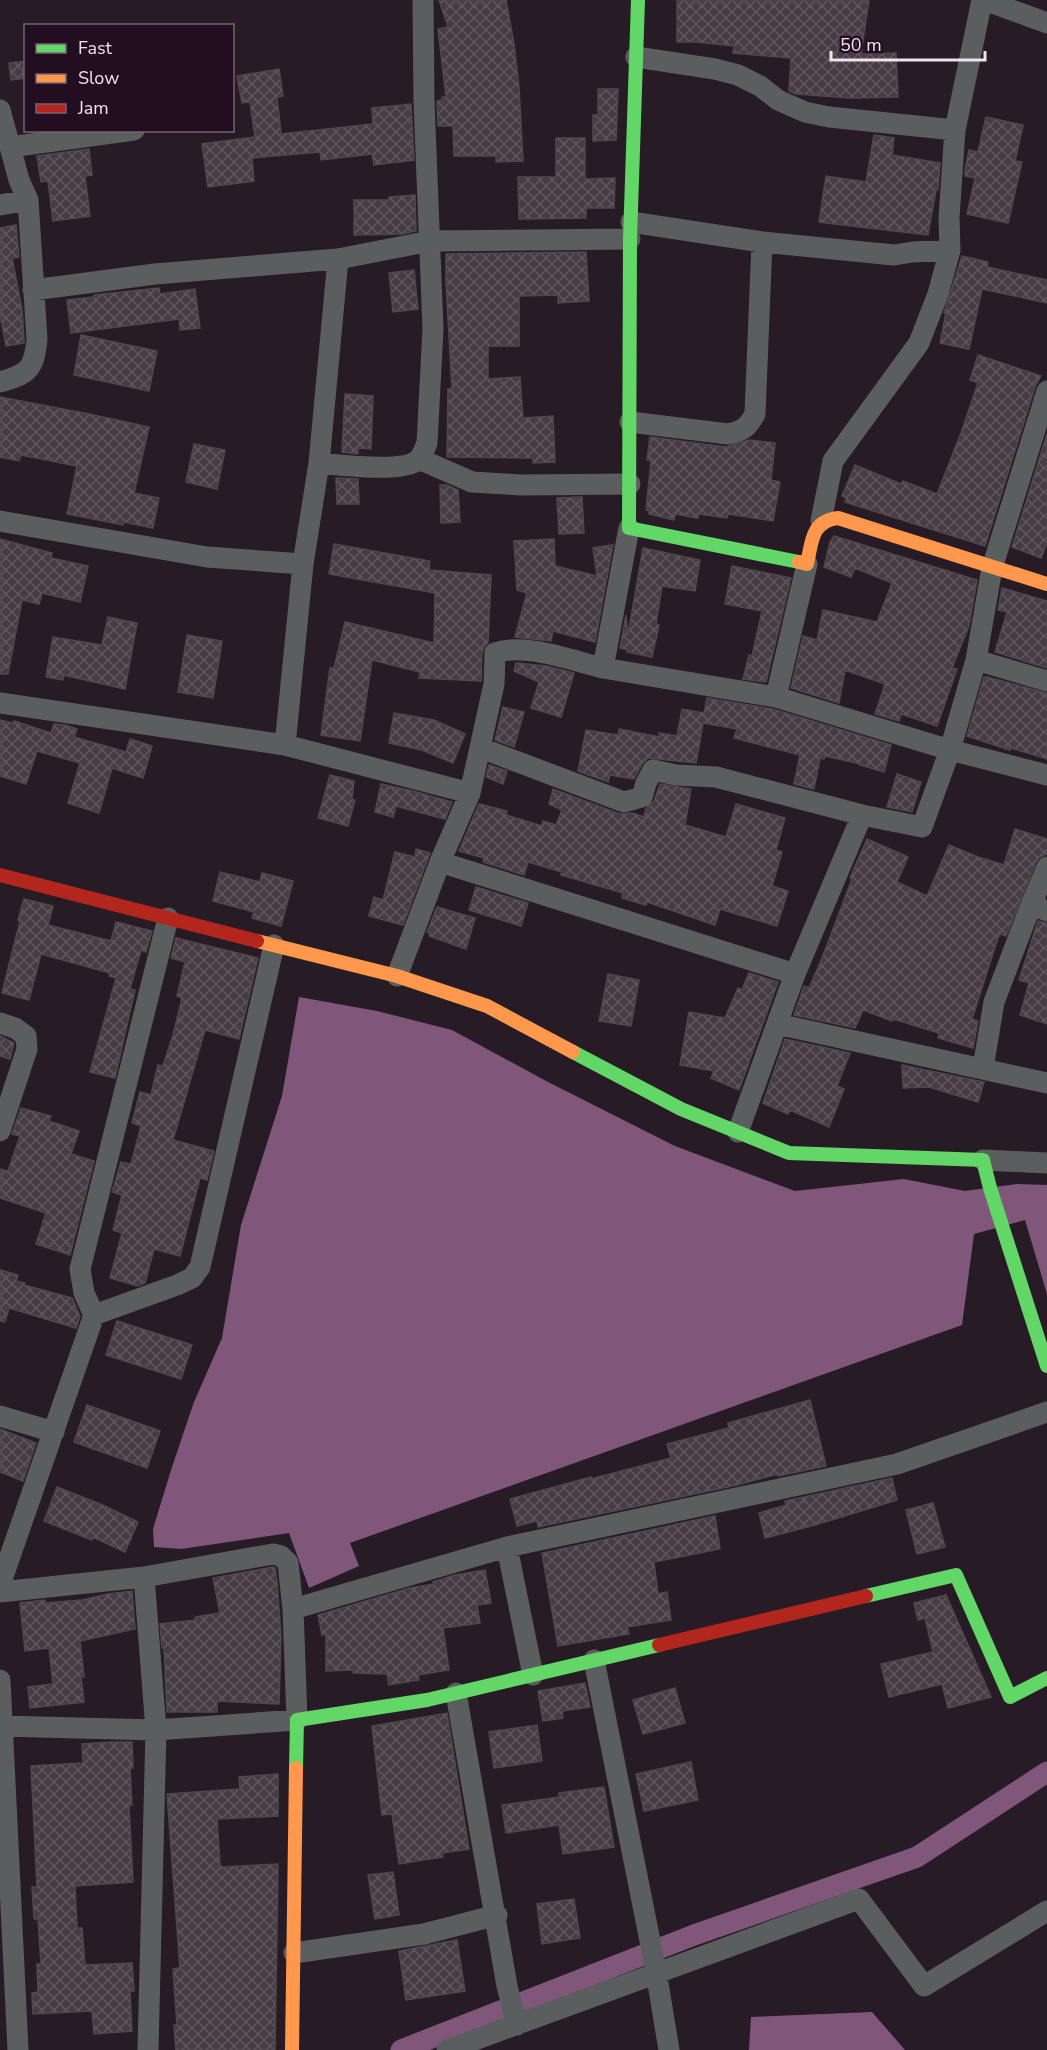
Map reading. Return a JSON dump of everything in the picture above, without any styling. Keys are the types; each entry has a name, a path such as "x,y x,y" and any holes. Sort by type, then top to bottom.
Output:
{"street":[{"path":"319,464 387,467 407,465 419,459 427,443 433,329 424,101 423,0"},
{"path":"603,668 629,528 631,231 638,0"},
{"path":"776,698 816,527 821,521 833,461 919,344 938,294 950,250 949,217 955,130 983,0 1047,22"},
{"path":"636,57 715,69 738,75 760,86 778,100 805,112 829,117 955,130"},
{"path":"0,110 19,180 28,200 37,339 35,362 23,375 0,382"},
{"path":"10,147 119,132"},
{"path":"0,205 28,200"},
{"path":"33,290 155,274 338,259 430,241 631,231 894,255 950,250"},
{"path":"630,422 728,434 741,432 748,426 755,414 762,242"},
{"path":"285,745 303,564 319,464 338,259"},
{"path":"481,748 624,802 642,797 653,770 676,775 716,777 862,815 922,827 951,750 976,660 992,568 1047,391"},
{"path":"419,459 472,482 521,485 630,484"},
{"path":"821,521 838,518 1047,584"},
{"path":"0,520 207,557 303,564"},
{"path":"629,528 807,564"},
{"path":"396,976 440,862 470,793 494,684 495,653 507,649 522,649 603,668 776,698 951,750 1047,775"},
{"path":"976,660 1047,681"},
{"path":"0,703 285,745 470,793"},
{"path":"738,1132 795,974 862,815"},
{"path":"440,862 795,974"},
{"path":"983,1068 994,1002 1039,908 1047,867"},
{"path":"0,875 396,976 487,1005 681,1109 789,1153 1047,1162"},
{"path":"0,1585 94,1315 84,1293 80,1269 168,918"},
{"path":"94,1315 177,1285 192,1278 200,1267 274,945"},
{"path":"0,1023 15,1028 26,1036 27,1049 0,1131"},
{"path":"777,1024 1047,1083"},
{"path":"983,1160 1047,1366"},
{"path":"293,1609 507,1547 897,1464 1047,1412"},
{"path":"0,1416 54,1432"},
{"path":"507,1547 533,1675"},
{"path":"0,1592 144,1577 273,1554 281,1556 288,1563 293,1609 297,1720 292,2050"},
{"path":"1,1726 156,1730 297,1720 427,1700 956,1575 1010,1697 1047,1678"},
{"path":"144,1577 156,1730 147,2050"},
{"path":"594,1660 656,1972 669,2050"},
{"path":"0,1680 18,2050"},
{"path":"456,1693 507,1986 516,2024"},
{"path":"447,2050 859,1899 924,1986 1047,1911"},
{"path":"294,1953 424,1934 496,1916"}],"shaded area":[{"path":"299,997 377,1011 452,1030 548,1082 675,1146 795,1191 904,1179 965,1191 1017,1184 1047,1185 1047,1294 1025,1220 974,1234 962,1325 350,1543 359,1566 309,1588 289,1533 181,1549 154,1547 153,1529 172,1467 194,1402 222,1338 241,1225 282,1096"},
{"path":"872,2012 905,2050 749,2050 751,2017"}],"building":[{"path":"439,0 506,0 519,87 523,161 496,162 496,156 454,156 453,126 438,126 437,101 446,97 438,29 448,27"},
{"path":"677,0 869,0 861,54 896,53 898,97 851,98 796,94 789,91 791,58 733,53 734,46 677,42"},
{"path":"24,61 24,78 11,80 9,63"},
{"path":"279,69 283,96 277,97 281,134 373,124 372,108 411,104 414,160 374,165 372,154 321,160 320,152 252,158 254,181 208,187 202,144 255,137 250,102 242,103 237,76"},
{"path":"598,89 618,89 616,140 593,141 593,115 598,115"},
{"path":"986,117 1023,125 1015,161 1022,162 1008,223 967,214 975,178 965,176 965,169 969,150 978,152"},
{"path":"874,135 894,138 892,155 940,163 938,190 936,190 928,235 819,222 826,176 866,182"},
{"path":"556,138 585,138 585,179 615,178 614,208 586,208 586,218 519,219 518,177 556,177"},
{"path":"89,149 92,175 85,176 90,216 53,221 48,181 41,182 37,156"},
{"path":"415,195 416,231 402,234 354,235 354,200 389,200 389,197"},
{"path":"16,225 19,257 12,258 22,309 24,343 6,346 0,315 0,228"},
{"path":"586,252 589,301 558,303 558,295 519,296 519,346 488,346 488,379 520,377 523,418 553,416 555,462 533,463 533,458 447,457 448,389 452,389 446,254"},
{"path":"962,256 988,262 987,267 1047,280 1047,303 982,289 969,349 940,343 946,313 944,313"},
{"path":"414,270 418,309 393,312 389,273"},
{"path":"159,288 160,294 195,289 200,328 180,330 179,319 71,333 67,300"},
{"path":"81,335 157,351 149,391 74,375"},
{"path":"978,355 1041,376 1035,387 985,546 845,502 846,498 842,496 855,465 901,484 903,481 937,494 978,383 970,380"},
{"path":"345,394 373,396 371,449 358,448 358,454 342,452"},
{"path":"0,397 149,427 134,493 159,498 153,528 124,522 123,525 67,514 77,466 21,455 19,461 0,457"},
{"path":"1047,434 1047,543 1041,558 1012,547"},
{"path":"650,437 726,447 749,440 775,443 771,480 780,482 773,521 728,514 727,518 698,514 698,518 675,514 674,520 649,514 646,510 651,461 647,460"},
{"path":"194,444 225,450 217,489 186,482"},
{"path":"336,478 358,479 359,504 337,504"},
{"path":"440,485 447,485 458,490 460,522 441,523"},
{"path":"582,497 584,533 559,534 557,498"},
{"path":"834,536 977,580 969,626 952,668 957,669 937,726 901,714 899,721 875,714 885,684 845,670 839,703 791,688 803,636 817,640 823,610 877,622 892,583 855,568 851,577 824,567 830,542"},
{"path":"0,539 52,553 51,558 88,566 80,602 42,593 39,604 22,600 8,674 0,674"},
{"path":"554,539 555,566 597,576 593,548 613,545 595,642 553,631 551,641 515,637 527,593 517,590 514,541"},
{"path":"334,544 430,561 429,570 491,575 488,643 482,653 481,681 419,678 420,672 372,660 360,741 321,735 330,668 334,668 345,622 434,643 435,593 329,574"},
{"path":"643,548 700,560 695,591 662,586 656,624 659,625 652,657 627,652 628,650 620,648 626,615 628,635"},
{"path":"732,566 791,578 766,682 743,679 749,655 752,656 762,611 725,604"},
{"path":"1002,588 1047,601 1047,668 995,652 1007,612 998,610"},
{"path":"108,617 137,623 125,689 64,675 63,680 46,677 53,637 102,645"},
{"path":"187,635 222,641 213,698 178,692"},
{"path":"516,663 546,666 574,673 561,717 531,708 539,682 514,671"},
{"path":"984,677 1047,693 1047,759 967,736"},
{"path":"707,698 773,709 891,745 884,772 825,756 824,759 820,758 814,789 794,784 800,755 734,738 737,729 703,723 696,763 648,758 634,779 610,775 608,782 578,771 586,730 618,735 619,729 659,737 659,733 677,736 682,709 704,713"},
{"path":"503,707 524,712 514,747 495,740"},
{"path":"394,713 434,720 465,734 453,763 422,750 389,743"},
{"path":"0,720 13,723 14,721 51,733 54,724 65,725 77,729 74,737 126,752 130,739 152,746 143,778 112,768 99,813 68,803 80,763 37,751 26,784 0,776"},
{"path":"489,765 507,771 503,784 486,777"},
{"path":"897,774 921,782 912,812 887,807"},
{"path":"330,775 354,781 352,799 355,800 348,826 318,818"},
{"path":"381,784 452,802 445,819 396,806 393,817 375,812"},
{"path":"660,784 691,789 685,825 726,837 736,804 785,818 776,850 782,852 772,886 788,891 777,926 720,909 715,925 647,902 646,905 622,898 623,893 561,875 562,872 528,862 524,875 483,862 484,858 459,851 479,804 507,811 506,815 542,826 543,821 556,825 562,810 549,804 553,789 620,814 632,813 644,817 646,809 654,801"},
{"path":"1015,829 1047,839 1047,854 1036,862 1006,936 1000,934 998,938 972,1019 978,1021 973,1048 938,1038 939,1033 893,1019 892,1021 863,1010 855,1028 794,1015 804,986 809,988 822,958 852,879 850,878 867,839 908,857 897,882 927,896 949,845 1004,865"},
{"path":"416,849 430,853 403,925 369,916 374,897 383,900 395,852 415,857"},
{"path":"220,872 260,882 262,873 293,881 281,926 252,918 254,912 213,901"},
{"path":"476,887 528,903 521,926 469,910"},
{"path":"24,899 53,906 48,925 111,941 116,922 152,931 146,952 141,950 130,989 135,990 115,1078 90,1072 116,978 109,976 110,973 41,954 29,1000 2,993"},
{"path":"437,907 475,918 466,949 429,936 430,933 427,932"},
{"path":"1038,921 1047,923 1047,1024 1020,1015 1029,983 1019,980"},
{"path":"176,938 258,958 239,1039 205,1030 173,1140 214,1151 207,1180 200,1178 180,1256 154,1249 145,1283 138,1286 110,1278 122,1233 113,1230 122,1195 112,1192 121,1162 131,1164 141,1126 132,1123 140,1092 151,1095 158,1065 163,1066 173,1035 182,998 177,996 185,962 171,958"},
{"path":"749,973 778,982 739,1090 711,1078 714,1071 680,1065 689,1012 725,1018 738,988 742,990"},
{"path":"608,974 639,980 631,1026 599,1021"},
{"path":"0,1036 14,1043 10,1059 0,1056"},
{"path":"785,1039 850,1053 837,1086 844,1089 829,1127 790,1110 788,1114 763,1103"},
{"path":"902,1065 984,1082 978,1102 929,1087 903,1088"},
{"path":"21,1108 51,1116 49,1121 79,1131 71,1154 94,1161 70,1255 36,1244 46,1213 0,1198 0,1169 8,1171 20,1136 12,1134"},
{"path":"0,1270 18,1275 16,1281 25,1283 24,1285 72,1298 80,1316 76,1328 9,1308 5,1322 0,1321"},
{"path":"117,1321 192,1345 181,1379 106,1355"},
{"path":"810,1400 826,1466 778,1476 778,1474 737,1485 538,1527 537,1521 517,1526 510,1499 671,1458 667,1444 729,1428 728,1423"},
{"path":"87,1405 160,1431 147,1468 74,1442"},
{"path":"0,1429 36,1443 23,1481 0,1472"},
{"path":"892,1478 897,1500 765,1538 759,1513 786,1505 785,1501"},
{"path":"57,1487 138,1522 125,1552 93,1537 92,1540 44,1521"},
{"path":"933,1503 945,1547 917,1554 906,1510"},
{"path":"715,1516 720,1549 654,1562 658,1594 667,1592 671,1620 627,1627 629,1634 558,1646 542,1553"},
{"path":"273,1567 277,1581 281,1637 279,1704 217,1701 217,1712 167,1712 164,1648 162,1648 160,1624 196,1620 195,1617 220,1613 213,1578"},
{"path":"485,1570 491,1603 477,1605 480,1623 443,1628 449,1670 418,1675 419,1680 389,1685 387,1674 353,1673 353,1670 326,1671 326,1634 322,1635 318,1615 410,1588 434,1584 433,1582 455,1575"},
{"path":"132,1591 135,1629 80,1641 84,1702 30,1708 28,1687 53,1684 49,1648 25,1651 20,1603 82,1600"},
{"path":"946,1595 991,1697 948,1708 942,1684 889,1697 881,1664 933,1652 925,1618 918,1620 914,1603"},
{"path":"585,1683 590,1707 562,1711 563,1718 543,1721 538,1691"},
{"path":"675,1688 685,1723 643,1734 633,1700"},
{"path":"447,1713 469,1849 442,1853 443,1857 399,1864 392,1814 382,1815 372,1726"},
{"path":"537,1725 542,1761 494,1768 489,1732"},
{"path":"132,1742 133,1768 130,1768 132,1805 129,1806 133,1882 75,1886 77,1928 82,1928 85,1965 132,1963 134,1991 130,1991 132,2031 94,2034 92,2011 33,2014 32,1993 38,1992 37,1964 41,1964 38,1919 34,1919 32,1887 37,1887 31,1766 83,1763 82,1744"},
{"path":"691,1762 698,1800 644,1811 636,1774"},
{"path":"278,1774 278,1816 217,1819 222,1867 278,1864 275,2050 176,2050 174,2025 177,2025 173,1969 180,1968 167,1794 240,1789 239,1777"},
{"path":"604,1787 614,1847 563,1854 559,1825 506,1833 502,1805 560,1797 559,1793"},
{"path":"393,1872 399,1915 375,1919 368,1875"},
{"path":"574,1899 580,1938 542,1944 537,1904"},
{"path":"457,1940 465,1991 406,2000 399,1951"}],"waterway":[{"path":"401,2050 694,1935 917,1857 1047,1772"}],"traffic: fast":[{"path":"638,0 630,239 629,528 799,562"},
{"path":"573,1052 681,1109 789,1153 983,1160 1047,1366"},
{"path":"866,1596 956,1575 1010,1697 1047,1678"},
{"path":"296,1768 297,1720 427,1700 659,1645"}],"traffic: slow":[{"path":"799,562 807,564 814,534 822,523 838,518 1047,584"},
{"path":"257,941 397,976 487,1006 573,1052"},
{"path":"292,2050 296,1768"}],"traffic: jam":[{"path":"0,875 257,941"},
{"path":"659,1645 866,1596"}]}
